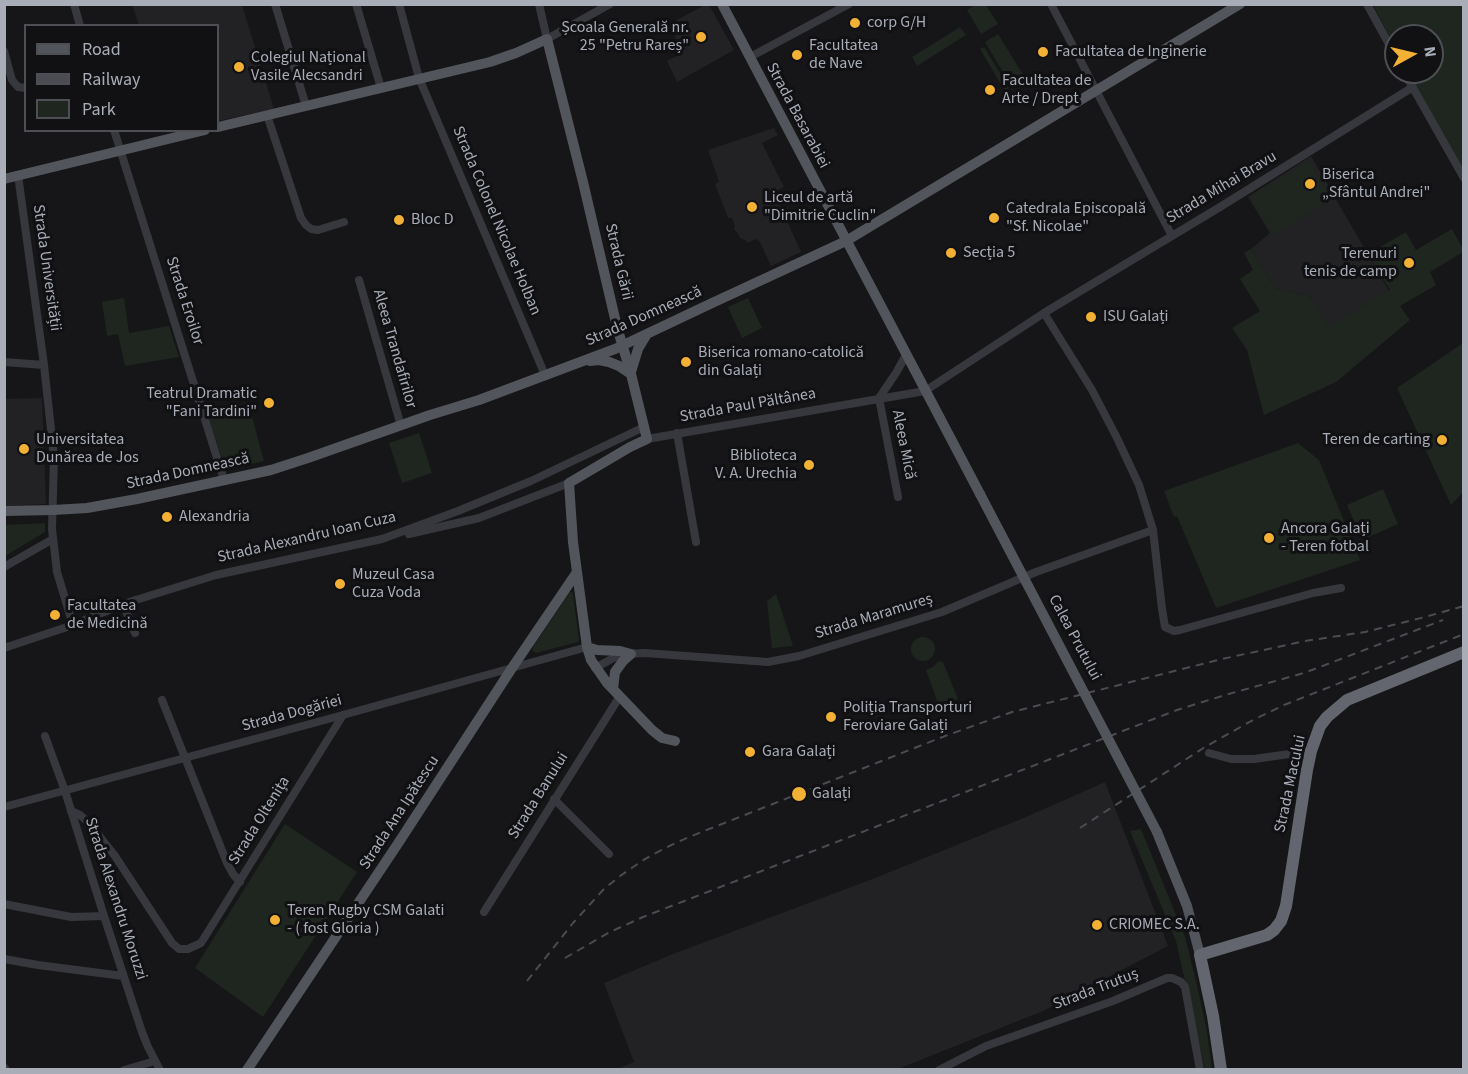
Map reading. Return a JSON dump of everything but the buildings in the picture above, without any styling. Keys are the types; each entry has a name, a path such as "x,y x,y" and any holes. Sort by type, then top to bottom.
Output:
{"highway":[{"name":"Strada Macului","path":"1200,955 1267,935 1281,921 1286,906 1311,751 1327,717 1347,700 1464,652"},
{"name":"Calea Prutului","path":"1200,955 1213,1016 1221,1070"}],"main road":[{"name":"Strada Basarabiei","path":"722,4 846,241"},
{"name":"Strada Domnească","path":"4,512 93,507 274,469 486,398 622,346 846,241 1240,4"},
{"path":"219,127 501,58 547,39"},
{"name":"Strada Gării","path":"547,39 647,439"},
{"path":"4,178 196,132"},
{"name":"Calea Prutului","path":"846,241 1157,832 1187,906 1200,955"},
{"path":"581,362 599,360 609,362 631,374 638,349 647,334"},
{"path":"647,439 569,483 571,515 587,647 591,660 595,668 652,730 662,738 675,741"},
{"name":"Strada Ana Ipătescu","path":"247,1070 577,572"},
{"path":"587,647 631,654"},
{"path":"616,692 615,672 631,654"}],"street":[{"path":"74,4 79,24"},
{"path":"275,4 306,106"},
{"path":"356,4 381,88"},
{"name":"Strada Colonel Nicolae Holban","path":"399,4 419,78 545,375"},
{"name":"Strada Gării","path":"539,4 547,39"},
{"path":"547,39 610,4"},
{"path":"750,57 849,4"},
{"path":"1051,4 1173,236"},
{"path":"1367,4 1384,35"},
{"path":"4,51 12,80 18,87 24,88"},
{"path":"1411,84 1464,178"},
{"name":"Strada Mihai Bravu","path":"925,391 1044,313 1413,87"},
{"path":"267,116 301,218 306,225 318,230 344,222"},
{"name":"Strada Eroilor","path":"115,132 224,480"},
{"name":"Strada Universității","path":"18,175 54,457 53,539 57,572 73,625"},
{"name":"Aleea Trandafirilor","path":"359,280 401,426"},
{"path":"1044,313 1092,390 1139,485 1153,530 1165,627 1170,630 1180,630 1313,592 1341,588"},
{"path":"879,399 906,355"},
{"path":"4,362 44,365"},
{"name":"Strada Paul Păltânea","path":"647,439 925,391"},
{"name":"Aleea Mică","path":"879,399 898,497"},
{"name":"Strada Alexandru Ioan Cuza","path":"4,648 73,625 123,604 216,575 382,539 531,481 644,427"},
{"path":"677,433 696,542"},
{"path":"382,539 479,518 569,483"},
{"name":"Strada Maramureș","path":"595,668 617,656 645,653 747,662 779,661 942,612 1036,572 1153,530"},
{"path":"4,567 53,539"},
{"path":"123,604 135,633"},
{"name":"Strada Dogăriei","path":"4,807 343,716 587,647"},
{"name":"Strada Banului","path":"484,912 554,800 616,692"},
{"path":"162,700 227,863 240,882"},
{"name":"Strada Oltenița","path":"70,811 80,815 89,823 116,856 172,943 179,949 188,949 201,943 343,716"},
{"name":"Strada Alexandru Moruzzi","path":"45,736 65,791 142,1032 160,1070"},
{"path":"1209,753 1231,759 1254,759 1311,751"},
{"path":"554,800 609,854"},
{"path":"4,904 71,918 104,916"},
{"path":"4,959 123,976"},
{"name":"Strada Trutuș","path":"939,1070 986,1046 1172,978 1181,982 1185,987 1200,1070"},
{"path":"124,1070 155,1061"}],"shaded area":[{"name":"Colegiul Național Vasile Alecsandri","path":"132,5 242,5 274,109 219,121 219,24 139,24"},
{"name":"Școala Generală nr. 25 \"Petru Rareș\"","path":"709,5 734,50 677,82 667,61 681,54 671,23"},
{"name":"Liceul de artă \"Dimitrie Cuclin\"","path":"774,128 778,135 762,143 784,187 774,192 801,252 771,266 760,242 756,239 747,243 740,238 734,229 732,218 728,218 715,184 719,182 708,150"},
{"path":"1311,156 1389,291 1328,327 1309,296 1275,288 1251,249 1270,233 1248,197"},
{"name":"Universitatea Dunărea de Jos","path":"42,398 46,504 5,506 5,399"},
{"path":"1105,782 1168,946 1043,1011 898,1069 617,1069 634,1062 604,983 673,954 875,878 1026,817"}],"green space":[{"path":"976,4 986,5 998,24 981,34 967,10"},
{"path":"1373,5 1463,5 1463,175 1415,84 1444,84 1444,24 1384,26"},
{"path":"960,27 966,35 917,66 912,57"},
{"path":"998,34 1024,76 1010,84 985,42"},
{"path":"984,47 1009,88 1005,91 980,49"},
{"path":"1309,161 1331,198 1274,236 1250,197"},
{"path":"1452,229 1463,252 1430,272 1436,285 1400,306 1410,320 1336,382 1264,415 1247,350 1232,328 1260,311 1240,279 1253,270 1244,253 1251,249 1275,288 1309,296 1328,326 1390,290 1368,254 1406,232 1416,250"},
{"path":"124,298 129,333 169,326 179,357 125,366 118,334 107,336 102,302"},
{"path":"748,298 762,328 742,338 728,307"},
{"name":"Teren de carting","path":"1463,343 1463,492 1451,505 1397,388"},
{"path":"250,409 264,461 226,470 209,419"},
{"path":"419,433 432,473 402,483 389,443"},
{"name":"Ancora Galați - Teren fotbal","path":"1298,443 1319,460 1360,560 1216,608 1164,491"},
{"path":"1383,489 1398,524 1362,540 1347,505"},
{"path":"45,523 45,532 5,556 5,525"},
{"path":"570,592 573,594 578,642 536,653 532,650 533,647"},
{"path":"776,594 793,646 772,648 767,601"},
{"path":"923,637 928,638 934,644 934,654 928,660 923,661 918,660 912,654 911,649 912,644 918,638"},
{"path":"939,661 943,662 958,699 939,706 926,670"},
{"name":"Teren Rugby CSM Galati - ( fost Gloria )","path":"285,824 357,872 263,1017 195,968"},
{"path":"1141,829 1185,937 1207,1031 1212,1069 1205,1069 1176,941 1130,831"}],"railway":[{"path":"527,981 573,923 604,889 645,859 689,837 1012,712 1222,659 1305,641 1365,632 1464,606"},
{"path":"565,958 610,932 643,917 1177,710 1304,673 1443,620"},
{"path":"1080,828 1205,747 1253,720 1284,705 1464,634"}],"place":[{"name":"corp G/H","path":"855,23"},
{"name":"Școala Generală nr. 25 \"Petru Rareș\"","path":"701,37"},
{"name":"Facultatea de Inginerie","path":"1043,52"},
{"name":"Facultatea de Nave","path":"797,55"},
{"name":"Colegiul Național Vasile Alecsandri","path":"239,67"},
{"name":"Facultatea de Arte / Drept","path":"990,90"},
{"name":"Biserica „Sfântul Andrei\"","path":"1310,184"},
{"name":"Liceul de artă \"Dimitrie Cuclin\"","path":"752,207"},
{"name":"Catedrala Episcopală \"Sf. Nicolae\"","path":"994,218"},
{"name":"Bloc D","path":"399,220"},
{"name":"Secția 5","path":"951,253"},
{"name":"Terenuri tenis de camp","path":"1409,263"},
{"name":"ISU Galați","path":"1091,317"},
{"name":"Biserica romano-catolică din Galați","path":"686,362"},
{"name":"Teatrul Dramatic \"Fani Tardini\"","path":"269,403"},
{"name":"Teren de carting","path":"1442,440"},
{"name":"Universitatea Dunărea de Jos","path":"24,449"},
{"name":"Biblioteca V. A. Urechia","path":"809,465"},
{"name":"Alexandria","path":"167,517"},
{"name":"Ancora Galați - Teren fotbal","path":"1269,538"},
{"name":"Muzeul Casa Cuza Voda","path":"340,584"},
{"name":"Facultatea de Medicină","path":"55,615"},
{"name":"Poliția Transporturi Feroviare Galați","path":"831,717"},
{"name":"Gara Galați","path":"750,752"},
{"name":"Galați","path":"799,794"},
{"name":"Teren Rugby CSM Galati - ( fost Gloria )","path":"275,920"},
{"name":"CRIOMEC S.A.","path":"1097,925"}]}
